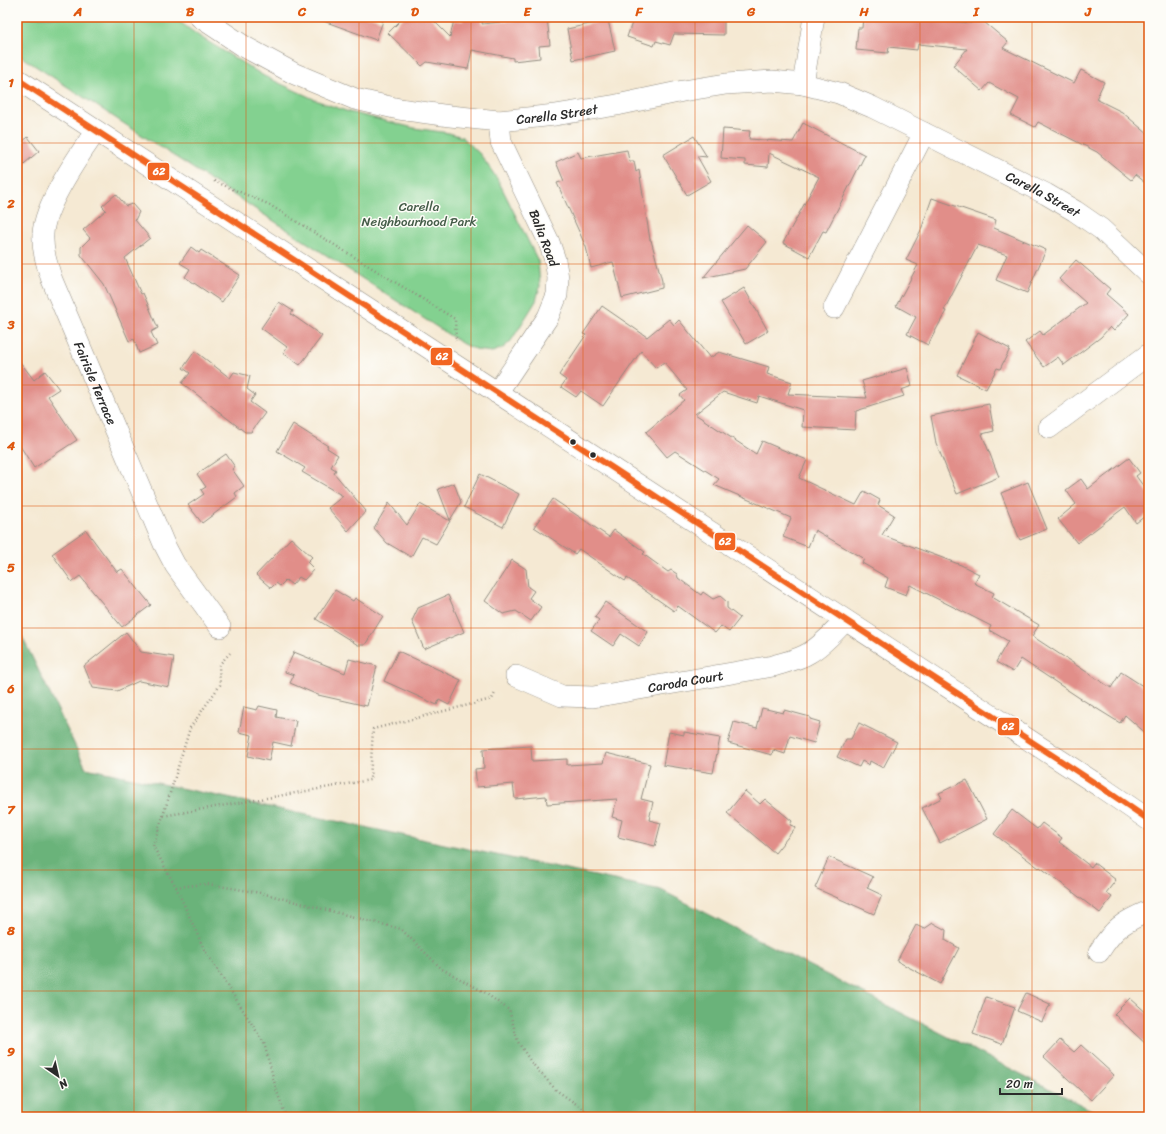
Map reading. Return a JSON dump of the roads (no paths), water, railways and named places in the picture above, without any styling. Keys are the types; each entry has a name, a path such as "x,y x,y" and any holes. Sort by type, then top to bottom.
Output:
{"street":[{"name":"Carella Street","path":"200,17 244,47 295,74 355,99 399,109 450,116 499,121 555,115 601,108 726,84 772,81 803,84 839,93 924,132 1046,194 1075,211 1101,229 1149,274"},
{"path":"803,84 814,17"},
{"path":"17,79 1149,820"},
{"name":"Balia Road","path":"497,393 548,317 557,295 558,278 555,260 549,242 501,142 499,121"},
{"name":"Fairisle Terrace","path":"96,131 80,154 47,216 43,234 45,257 52,280 164,544 176,565 220,627"},
{"path":"834,308 924,132"},
{"path":"1049,428 1149,354"},
{"name":"Caroda Court","path":"516,676 562,696 593,697 773,666 808,653 824,642 845,621"},
{"path":"1099,952 1106,940 1120,925 1149,911"}],"park label":[{"name":"Carella Neighbourhood Park","path":"419,214"}]}
